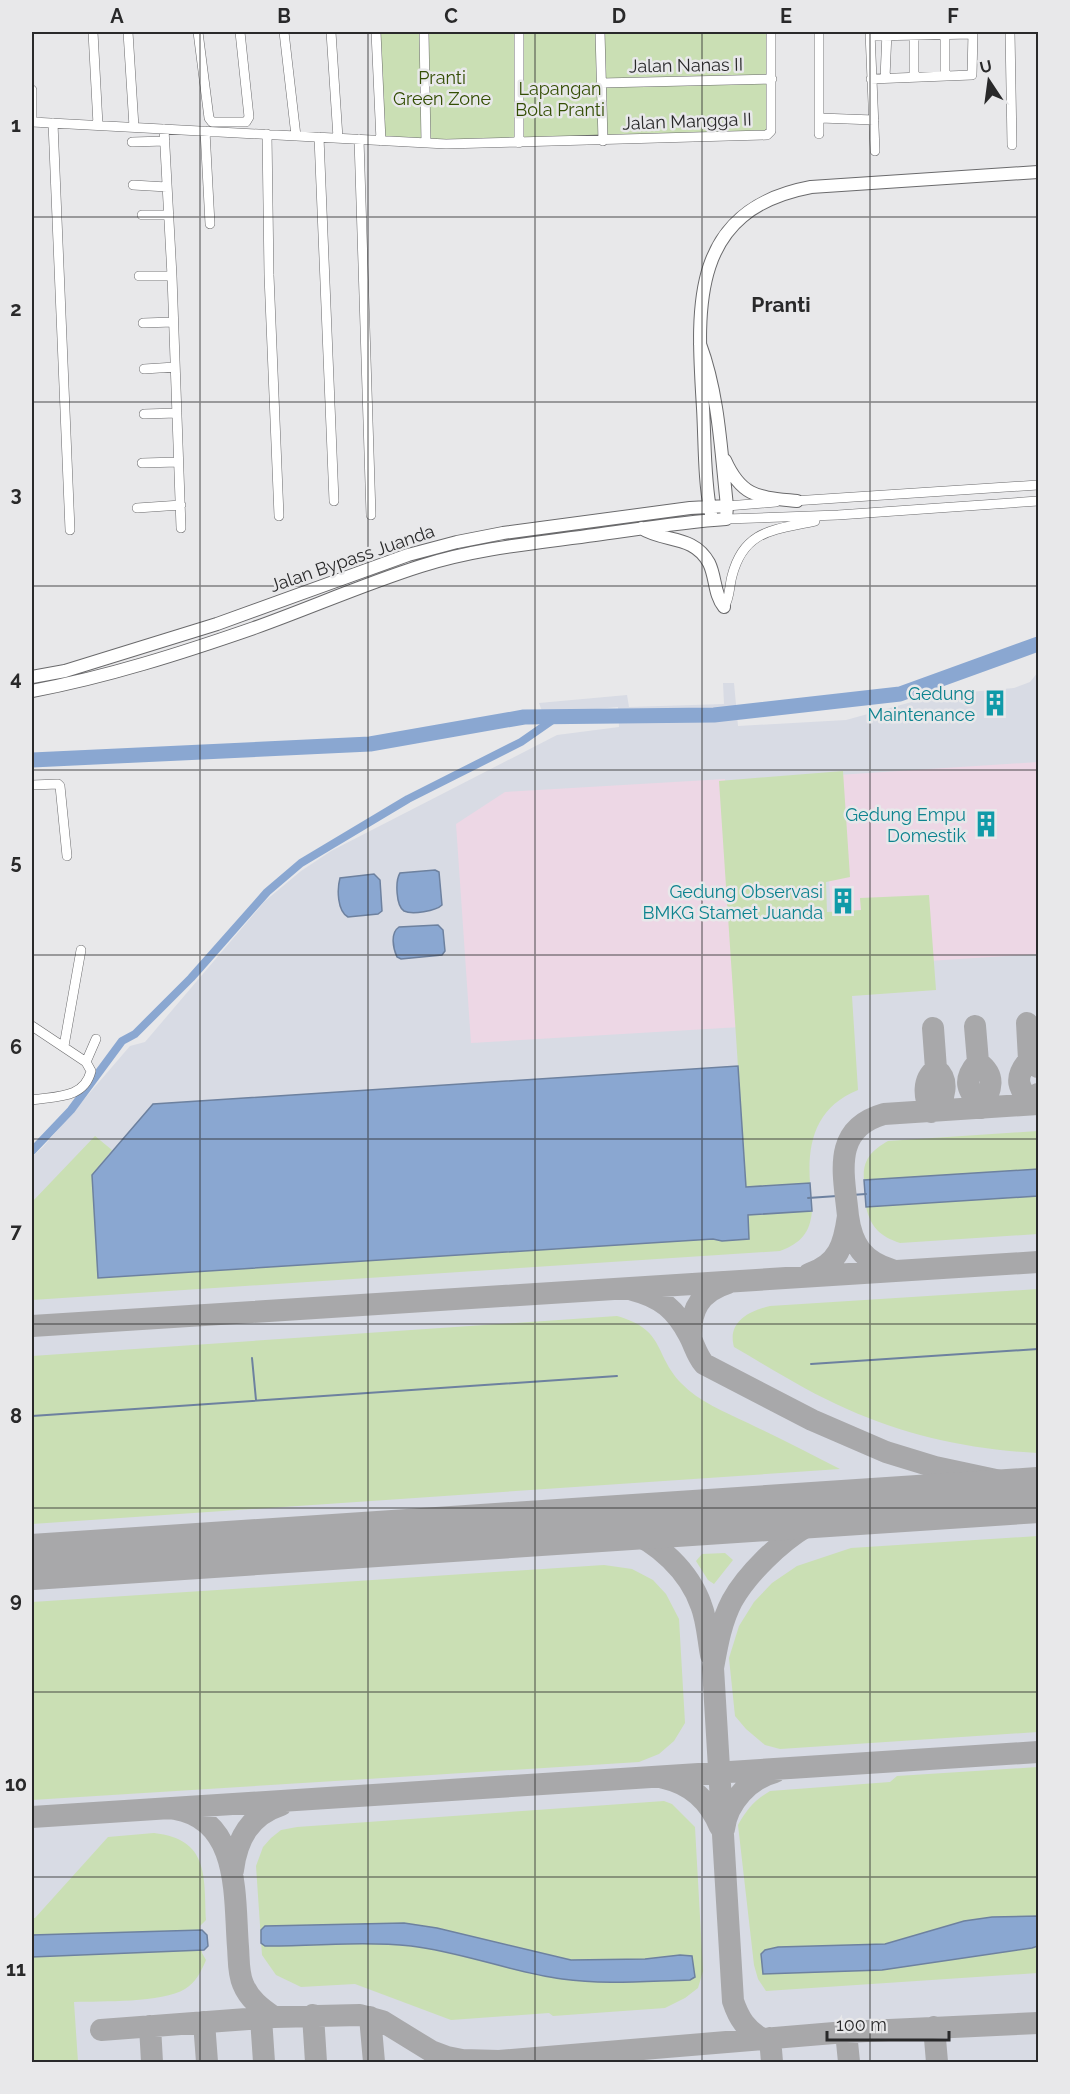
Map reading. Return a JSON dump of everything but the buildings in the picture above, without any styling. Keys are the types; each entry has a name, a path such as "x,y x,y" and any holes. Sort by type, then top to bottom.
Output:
{"main road":[{"path":"712,520 709,507 700,305 709,263 720,242 737,221 770,198 791,191 820,186 1038,172"},
{"path":"700,344 708,366 722,454 726,519"},
{"path":"722,454 737,482 744,490 763,497 797,501"},
{"name":"Jalan Bypass Juanda","path":"32,677 65,670 196,631 408,555 457,542 503,533 727,506"},
{"name":"Jalan Bypass Juanda","path":"32,691 74,683 185,651 423,565 493,549 641,528 726,519"},
{"path":"641,528 653,535 683,541 702,554 710,567 719,599 724,607"}],"street":[{"path":"93,32 98,125"},
{"path":"128,32 134,127"},
{"path":"198,32 209,118 222,128"},
{"path":"236,128 246,122 249,117 240,32"},
{"path":"284,32 296,136"},
{"path":"331,32 338,138"},
{"path":"376,32 381,141"},
{"path":"424,32 426,143"},
{"path":"519,32 519,143"},
{"path":"600,32 603,141"},
{"path":"771,32 772,79"},
{"path":"819,32 819,134"},
{"path":"1010,32 1012,145"},
{"path":"945,33 945,76"},
{"path":"871,79 973,74 973,33 870,34 871,79 875,151"},
{"path":"885,78 887,34"},
{"path":"914,34 914,77"},
{"name":"Jalan Mangga II","path":"32,122 205,131 236,128 267,134 426,143 519,143 767,135 771,131 772,79"},
{"name":"Jalan Nanas II","path":"601,83 772,79"},
{"path":"32,90 32,122"},
{"path":"820,118 874,120"},
{"path":"53,123 70,530"},
{"path":"164,129 181,528"},
{"path":"205,131 210,224"},
{"path":"267,134 269,275 279,516"},
{"path":"319,137 334,501"},
{"path":"359,140 371,515"},
{"path":"132,142 165,141"},
{"path":"133,185 166,187"},
{"path":"142,215 169,215"},
{"path":"139,276 172,276"},
{"path":"143,323 173,322"},
{"path":"144,369 175,367"},
{"path":"144,414 177,413"},
{"path":"142,463 178,462"},
{"path":"727,506 1038,485"},
{"path":"726,519 838,515 1038,501"},
{"path":"137,508 181,505"},
{"path":"724,607 735,567 753,539 770,530 838,515"},
{"path":"32,784 60,786 67,856"},
{"path":"64,1046 81,950"},
{"path":"32,1026 86,1062 91,1071 87,1082 79,1091 32,1100"},
{"path":"86,1062 96,1039"}],"shaded area":[{"path":"1038,672 1038,2062 32,2062 32,1157 130,1046 145,1042 265,901 301,871 331,851 557,735 619,727 618,707 543,714 539,703 627,695 629,707 724,704 723,683 734,683 738,726 846,720 937,695 1014,688 1030,682"},
{"path":"1038,762 1038,954 835,967 822,776"},
{"path":"725,779 741,1027 471,1043 456,824 505,792"}],"green space":[{"name":"Pranti Green Zone","path":"377,32 771,32 771,131 602,140 381,140"},
{"path":"843,771 850,877 826,882 827,912 861,910 860,898 929,895 936,990 852,996 858,1090 832,1106 817,1128 810,1154 810,1183 746,1187 719,781"},
{"path":"1038,1131 1038,1169 864,1180 866,1161 869,1156 888,1141"},
{"path":"95,1136 112,1150 92,1175 98,1278 713,1239 722,1241 748,1239 747,1215 812,1211 807,1231 799,1241 780,1251 32,1300 32,1202"},
{"path":"1038,1196 1038,1234 900,1243 877,1230 866,1207"},
{"path":"1038,1289 1038,1453 965,1445 917,1434 870,1419 818,1395 734,1347 733,1338 737,1324 755,1311 770,1306"},
{"path":"617,1316 644,1328 651,1335 672,1372 696,1396 721,1411 840,1469 32,1524 32,1356"},
{"path":"1038,1536 1038,1732 780,1749 765,1745 735,1716 729,1658 739,1626 754,1602 772,1583 797,1566 851,1548"},
{"path":"725,1553 733,1560 714,1584 708,1580 696,1561 702,1554"},
{"path":"604,1565 632,1569 653,1580 666,1594 679,1619 685,1723 674,1741 659,1754 639,1762 32,1800 32,1602"},
{"path":"1038,1767 1038,1973 766,1991 758,1979 754,1965 738,1825 760,1798 770,1791 890,1782 897,1776"},
{"path":"664,1801 672,1804 695,1827 703,1971 698,1988 685,1998 665,2008 451,2020 355,1984 301,1987 276,1975 262,1955 256,1866 263,1847 281,1830"},
{"path":"154,1833 185,1843 200,1862 205,1889 206,1920 200,1926 202,1953 206,1960 200,1973 185,1989 162,1997 74,2002 78,2062 32,2062 32,1918 35,1918 108,1837"}],"water":[{"path":"435,870 439,872 442,905 424,912 404,911 399,904 397,893 400,873"},
{"path":"374,874 380,880 382,911 378,914 348,917 340,905 338,888 340,878"},
{"path":"438,925 443,930 445,951 442,955 401,959 397,957 393,937 399,927"},
{"path":"738,1066 746,1187 810,1183 812,1211 748,1215 749,1239 722,1241 713,1239 98,1278 92,1175 153,1104"},
{"path":"1038,1169 1038,1196 866,1207 864,1180"},
{"path":"1038,1916 1038,1946 1032,1948 882,1970 763,1974 761,1954 765,1950 778,1947 885,1944 964,1921 992,1917"},
{"path":"404,1923 437,1928 571,1960 692,1956 695,1977 690,1980 642,1982 578,1981 543,1976 411,1946 356,1944 265,1946 261,1943 261,1930 265,1926"},
{"path":"202,1930 207,1935 208,1946 204,1950 32,1957 32,1935"}],"waterway":[{"path":"32,760 370,744 524,717 714,715 900,694 1038,644"},
{"path":"32,1151 71,1110 122,1041 135,1034 191,978 267,892 301,863 408,799 521,742 557,717"},
{"path":"808,1198 866,1194"},
{"path":"811,1364 1038,1349"},
{"path":"252,1358 256,1400"},
{"path":"32,1416 617,1376"}],"taxiway":[{"path":"1027,1023 1029,1060 1038,1067"},
{"path":"975,1026 978,1062 988,1072 990,1078 990,1089 982,1108 968,1085 969,1075 978,1062"},
{"path":"933,1028 936,1069 944,1084 943,1096 934,1111"},
{"path":"1029,1060 1021,1072 1019,1083 1033,1104 1038,1094"},
{"path":"931,1112 927,1100 926,1083 936,1069"},
{"path":"848,1216 844,1184 845,1155 848,1142 855,1130 867,1121 884,1114 1038,1104"},
{"path":"809,1274 827,1265 838,1252 848,1216 852,1235 866,1257 892,1270"},
{"path":"32,1326 1038,1262"},
{"path":"691,1338 692,1319 698,1304 710,1292 728,1283"},
{"path":"633,1290 652,1296 679,1318 704,1364 812,1420 886,1452 935,1467 1038,1489"},
{"path":"762,2039 744,2023 733,2001 713,1668 725,1617 732,1601 746,1580 786,1541 812,1523 845,1508"},
{"path":"596,1525 621,1528 637,1535 660,1550 680,1569 701,1605 711,1655"},
{"path":"32,1817 1038,1752"},
{"path":"724,1829 730,1810 741,1793 757,1780 775,1772"},
{"path":"664,1778 683,1785 698,1795 711,1810 720,1827"},
{"path":"233,1870 238,1848 247,1830 261,1815 281,1805"},
{"path":"175,1809 196,1816 212,1828 223,1845 234,1885 241,1980 252,1999 274,2017"},
{"path":"313,2015 316,2062"},
{"path":"101,2030 274,2017 360,2015 382,2021 431,2051 447,2057 462,2060 499,2061 846,2032 1038,2023"},
{"path":"370,2017 374,2062"},
{"path":"261,2018 264,2062"},
{"path":"204,2022 207,2062"},
{"path":"150,2026 152,2062"},
{"path":"934,2027 937,2062"},
{"path":"846,2032 849,2062"},
{"path":"770,2038 772,2062"}],"runway":[{"path":"32,1562 1038,1495"}],"place":[{"name":"Gedung Maintenance","path":"995,703"},
{"name":"Gedung Empu Domestik","path":"986,824"},
{"name":"Gedung Observasi BMKG Stamet Juanda","path":"843,901"}],"district":[{"name":"Pranti","path":"781,304"}],"park label":[{"name":"Lapangan Bola Pranti","path":"560,98"}]}
